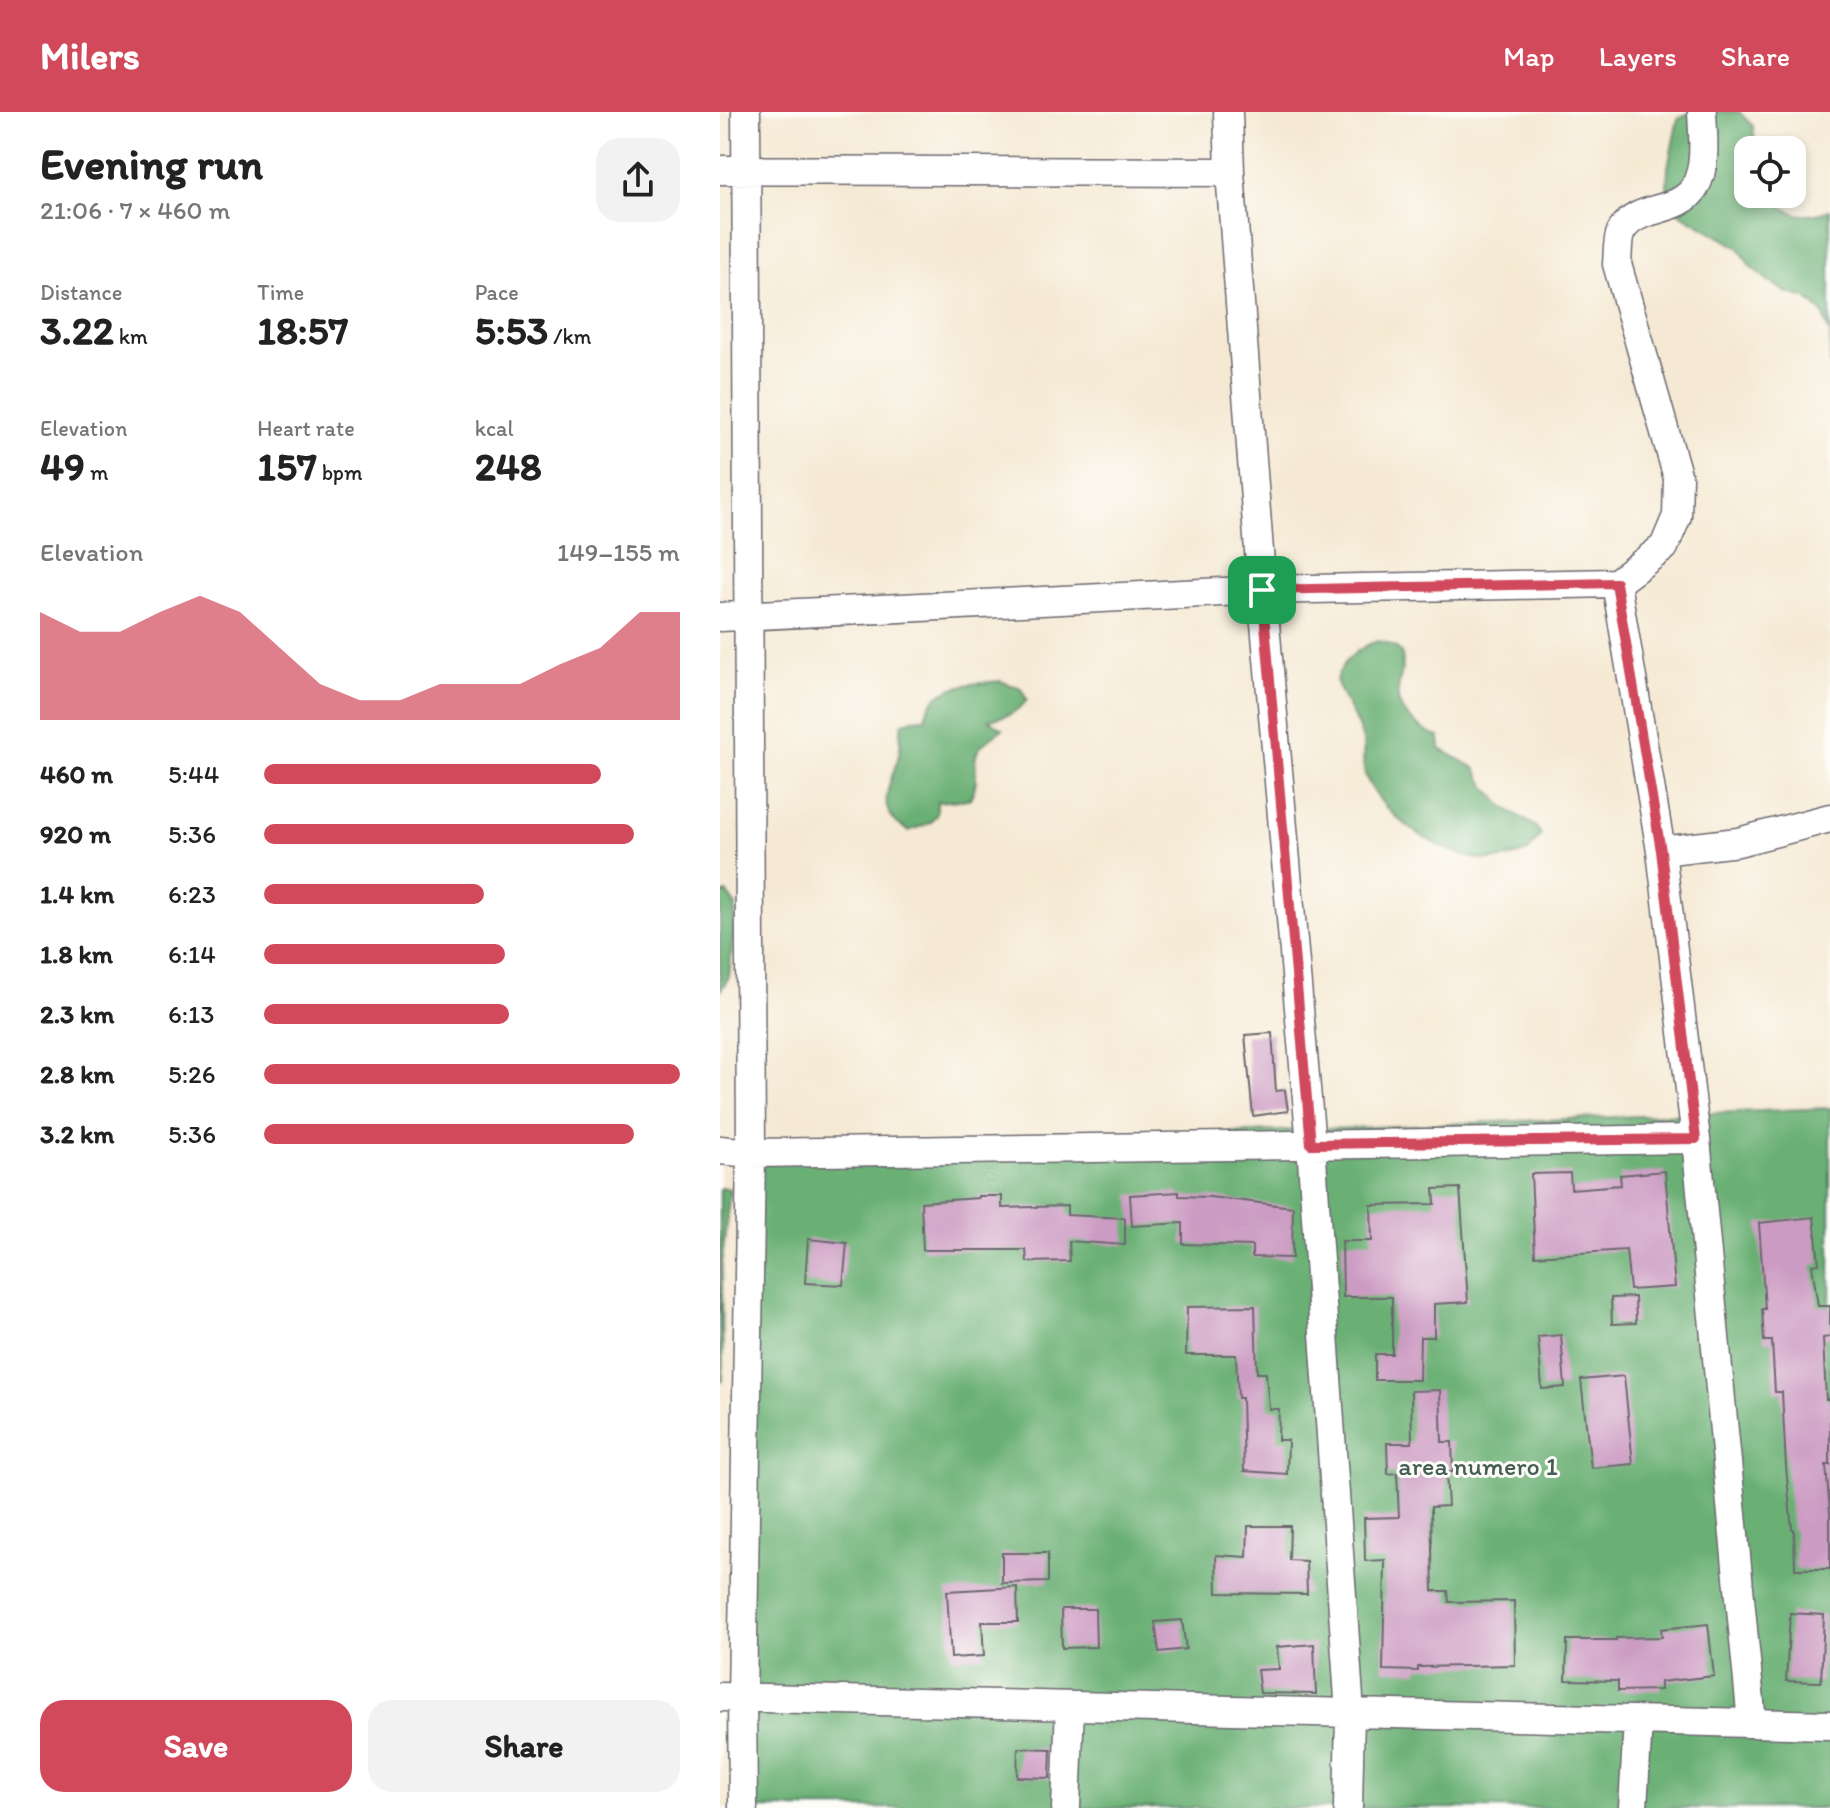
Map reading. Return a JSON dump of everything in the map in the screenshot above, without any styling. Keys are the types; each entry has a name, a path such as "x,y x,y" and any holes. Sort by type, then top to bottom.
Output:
{"street":[{"path":"743,1808 731,1698 751,1153 734,616 733,169 746,112"},
{"path":"1228,112 1262,590 1311,1144 1350,1713 1348,1808"},
{"path":"734,616 1262,590 1616,583 1664,547 1677,516 1678,478 1617,264 1621,233 1635,217 1678,203 1695,189 1703,161 1702,112"},
{"path":"733,169 1230,172"},
{"path":"1616,583 1661,851 1696,1139 1752,1723"},
{"path":"1661,851 1738,842 1830,818"},
{"path":"720,1150 751,1153 1696,1139"},
{"path":"731,1698 1830,1725"},
{"path":"1066,1808 1070,1706"},
{"path":"1633,1808 1638,1721"}],"green space":[{"path":"1691,112 1739,112 1753,126 1754,136 1734,136 1734,208 1785,208 1804,215 1830,210 1830,334 1823,313 1807,298 1785,292 1750,266 1739,248 1678,212 1667,190 1668,167 1678,119"},
{"path":"1378,641 1391,645 1402,656 1398,698 1408,716 1439,737 1440,749 1475,768 1504,807 1535,826 1541,834 1528,852 1485,860 1451,851 1433,843 1401,821 1376,794 1365,774 1362,736 1336,680 1352,655"},
{"path":"1000,681 1022,689 1027,700 1005,716 989,720 1003,729 989,739 976,755 975,787 970,799 937,802 937,814 930,823 909,831 897,824 887,807 887,797 900,751 902,724 925,718 929,706 945,692 966,685"},
{"path":"727,893 736,906 729,977 720,991 720,895"},
{"name":"area numero 1","path":"1830,1108 1830,1808 742,1808 751,1153"},
{"path":"720,1188 730,1189 722,1261 723,1381 720,1380"}],"building":[{"path":"1272,1033 1276,1091 1285,1090 1288,1111 1253,1116 1245,1035"},
{"path":"1665,1171 1675,1287 1630,1290 1626,1250 1535,1256 1531,1174 1570,1173 1571,1189 1621,1185 1620,1175"},
{"path":"1460,1188 1468,1302 1434,1304 1434,1337 1420,1337 1419,1380 1375,1380 1375,1354 1392,1354 1392,1297 1343,1297 1342,1241 1372,1241 1371,1205 1435,1204 1434,1189"},
{"path":"1179,1192 1179,1196 1293,1207 1292,1258 1252,1257 1252,1246 1183,1244 1183,1223 1132,1226 1130,1195"},
{"path":"1002,1196 1002,1208 1067,1206 1067,1215 1125,1218 1125,1245 1069,1241 1070,1261 1027,1262 1026,1250 923,1250 921,1202"},
{"path":"1814,1217 1819,1264 1812,1265 1818,1306 1830,1306 1830,1337 1823,1338 1826,1399 1830,1399 1830,1465 1826,1465 1830,1569 1795,1569 1782,1392 1775,1392 1772,1341 1764,1341 1759,1223"},
{"path":"808,1239 847,1243 843,1285 805,1283"},
{"path":"1635,1297 1636,1323 1612,1324 1611,1298"},
{"path":"1255,1306 1257,1373 1266,1373 1269,1409 1279,1409 1278,1440 1288,1440 1287,1474 1244,1471 1242,1398 1238,1398 1236,1355 1186,1355 1187,1307"},
{"path":"1561,1335 1565,1387 1542,1389 1538,1337"},
{"path":"1624,1376 1633,1464 1591,1468 1581,1380"},
{"path":"1440,1390 1442,1442 1452,1442 1453,1472 1446,1472 1448,1506 1431,1507 1433,1591 1448,1591 1449,1602 1514,1601 1515,1665 1383,1670 1385,1560 1365,1561 1364,1518 1399,1517 1397,1473 1388,1474 1387,1443 1412,1443 1411,1391"},
{"path":"1248,1526 1290,1526 1289,1560 1306,1561 1307,1594 1217,1593 1216,1555 1247,1557"},
{"path":"1002,1553 1048,1553 1048,1582 1002,1583"},
{"path":"1017,1587 1018,1622 982,1622 984,1656 951,1658 947,1591"},
{"path":"1061,1609 1095,1609 1096,1647 1062,1648"},
{"path":"1790,1613 1824,1615 1821,1682 1786,1681"},
{"path":"1182,1620 1186,1649 1159,1652 1155,1622"},
{"path":"1708,1624 1714,1676 1660,1682 1660,1690 1618,1691 1618,1681 1566,1680 1567,1640 1662,1637 1661,1629"},
{"path":"1314,1644 1316,1694 1260,1693 1257,1670 1279,1669 1277,1647"},
{"path":"1018,1748 1051,1749 1050,1778 1017,1777"}],"route":[{"path":"1616,583 1661,851 1696,1139 1311,1144 1262,590 1616,583"}]}
